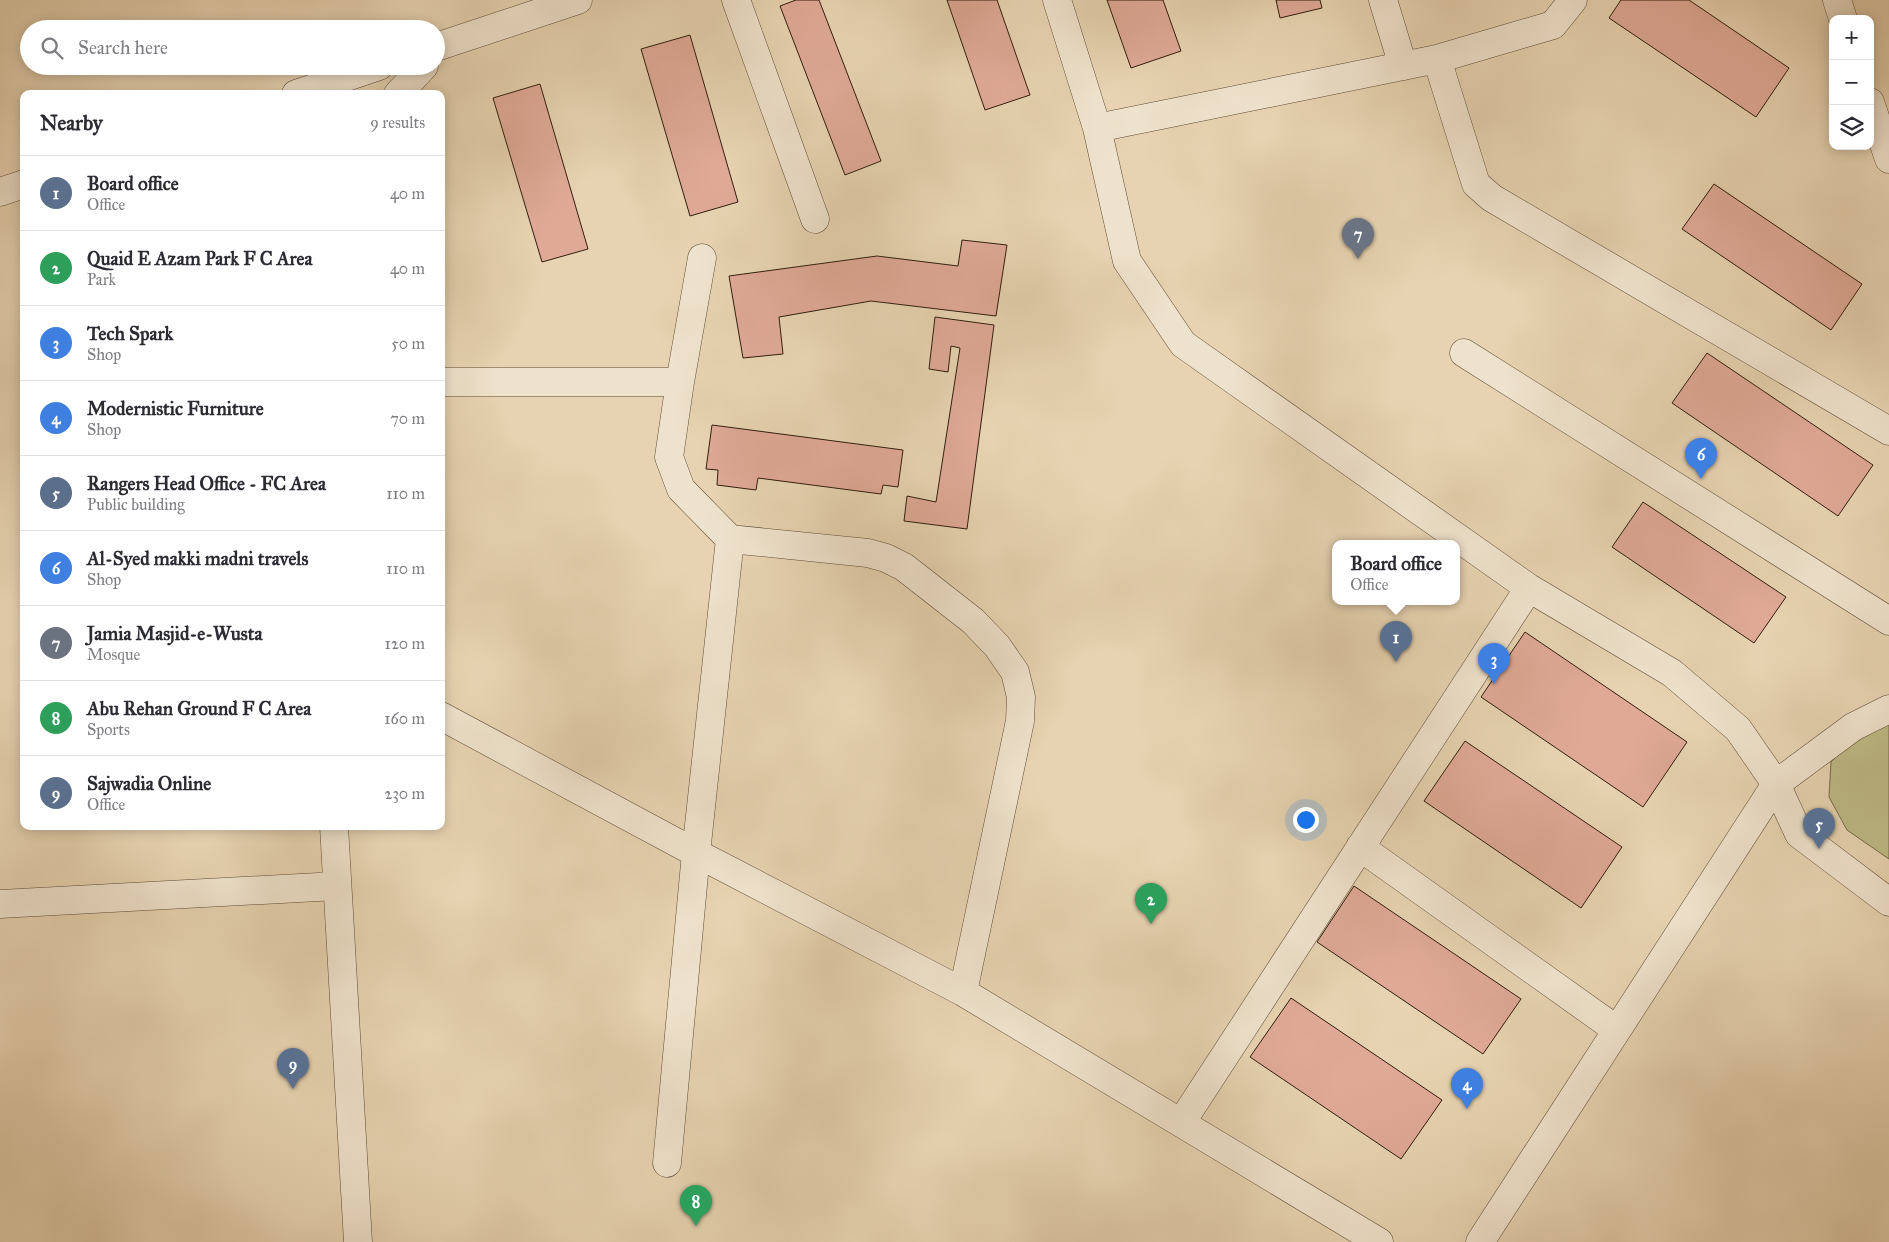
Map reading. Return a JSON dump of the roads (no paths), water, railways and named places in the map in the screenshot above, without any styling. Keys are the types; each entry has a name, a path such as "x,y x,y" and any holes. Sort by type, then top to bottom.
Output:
{"street":[{"path":"445,46 578,0"},
{"path":"736,0 815,219"},
{"path":"1057,0 1097,128 1127,261 1183,344 1528,588 1672,673 1738,729 1776,784 1799,834 1889,902"},
{"path":"1383,0 1403,66"},
{"path":"1097,128 1437,58 1553,25 1573,0"},
{"path":"1836,0 1842,15"},
{"path":"1437,58 1476,184 1492,198 1889,431"},
{"path":"309,90 353,75"},
{"path":"402,90 416,75"},
{"path":"1871,105 1889,159"},
{"path":"0,192 20,185"},
{"path":"702,258 669,457 681,489 730,538 868,553 886,558 904,568 973,621 997,646 1015,672 1021,697 1020,722 963,992"},
{"path":"1464,353 1889,621"},
{"path":"445,382 680,382"},
{"path":"667,1163 696,852 730,538"},
{"path":"1181,1123 1528,588"},
{"path":"1854,727 1889,691"},
{"path":"1480,1242 1776,784 1854,727 1889,709"},
{"path":"445,718 963,992 1379,1242"},
{"path":"334,830 358,1242"},
{"path":"1360,847 1617,1030"},
{"path":"0,904 337,886"}],"place":[{"name":"Jamia Masjid-e-Wusta","path":"1358,259"},
{"name":"Al-Syed makki madni travels","path":"1701,479"},
{"name":"Board office","path":"1396,662"},
{"name":"Tech Spark","path":"1494,684"},
{"name":"Rangers Head Office - FC Area","path":"1819,849"},
{"name":"Quaid E Azam Park F C Area","path":"1151,924"},
{"name":"Sajwadia Online","path":"293,1089"},
{"name":"Modernistic Furniture","path":"1467,1109"},
{"name":"Abu Rehan Ground F C Area","path":"696,1226"}]}
